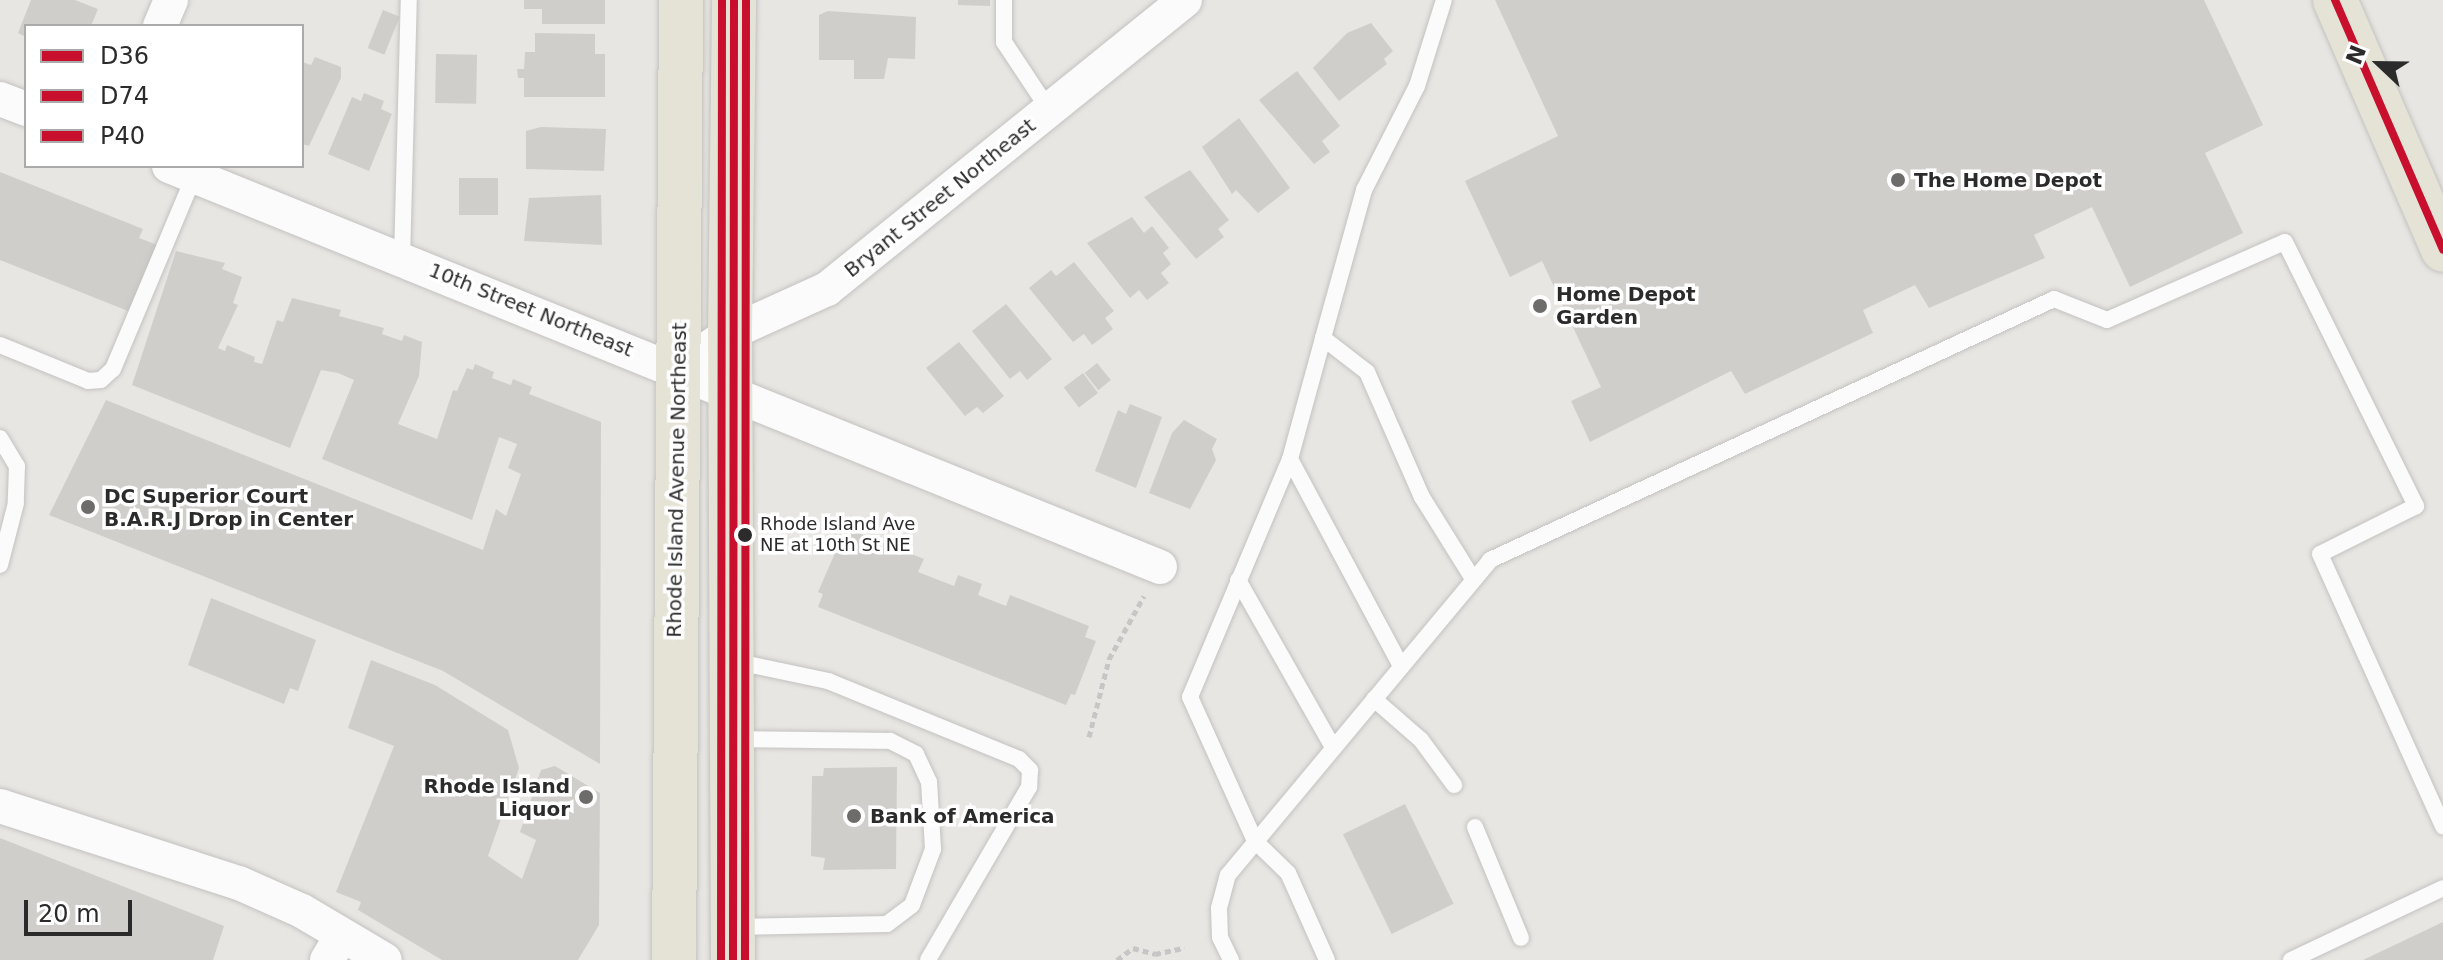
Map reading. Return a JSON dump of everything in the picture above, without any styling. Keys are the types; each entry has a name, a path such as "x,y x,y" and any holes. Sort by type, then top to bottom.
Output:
{"main road":[{"name":"Rhode Island Avenue Northeast","path":"674,960 681,0"},
{"path":"733,943 730,333 734,0"},
{"path":"2335,0 2443,250"}],"street":[{"path":"161,24 171,0"},
{"name":"Bryant Street Northeast","path":"678,369 730,333 827,289 1185,0"},
{"path":"0,99 24,108"},
{"name":"10th Street Northeast","path":"182,171 678,369 1160,567"},
{"path":"0,806 239,883 334,948 385,960"}],"lane":[{"path":"402,259 409,0"},
{"path":"1004,0 1004,42 1049,110"},
{"path":"1327,960 1288,873 1255,841 1190,697 1290,459 1364,190 1417,86 1444,0"},
{"path":"0,345 88,381 101,380 113,369 182,171"},
{"path":"1231,960 1220,937 1219,908 1228,875 1490,560 2054,299 2107,320 2285,242 2416,506 2320,554 2443,826"},
{"path":"1323,338 1367,372 1422,497 1473,579"},
{"path":"0,438 17,466 16,503 0,565"},
{"path":"1290,459 1401,666"},
{"path":"1238,580 1333,747"},
{"path":"732,661 828,681 1019,759 1030,770 1029,787 928,960"},
{"path":"1374,699 1421,740 1454,785"},
{"path":"732,739 890,741 916,754 929,782 933,849 912,905 887,924 733,943"},
{"path":"1475,827 1521,938"},
{"path":"2291,960 2443,888"}],"path":[{"path":"1089,737 1109,659 1160,567"},
{"path":"1117,960 1133,948 1155,954 1184,948"}],"building":[{"path":"31,0 75,0 98,9 92,24 24,24 24,36 18,33"},
{"path":"524,0 605,0 605,24 542,24 542,9 524,9"},
{"path":"958,0 990,0 990,6 958,5"},
{"name":"The Home Depot","path":"1495,0 2204,0 2263,125 2205,153 2243,233 2130,287 2092,207 2034,235 2045,258 1929,308 1915,285 1863,310 1873,333 1745,394 1731,371 1590,442 1571,401 1601,387 1542,261 1510,277 1465,181 1558,136"},
{"path":"383,10 400,17 384,55 368,48"},
{"path":"828,11 916,17 915,59 888,58 884,79 854,79 854,60 819,60 819,15"},
{"path":"1371,23 1393,51 1384,59 1387,64 1339,101 1313,68 1347,33"},
{"path":"535,33 595,34 595,54 605,54 605,97 524,97 524,78 518,78 517,69 524,69 525,52 535,52"},
{"path":"436,54 477,55 476,104 435,103"},
{"path":"315,57 341,67 341,78 309,146 304,145 304,63 311,65"},
{"path":"1297,71 1340,126 1322,141 1330,152 1314,164 1259,100"},
{"path":"364,93 384,101 381,109 392,114 369,171 328,154 352,97 361,101"},
{"path":"1239,118 1290,188 1258,213 1236,190 1232,194 1202,147"},
{"path":"541,127 606,129 604,171 526,169 526,131"},
{"path":"1190,170 1229,220 1218,229 1224,237 1196,259 1144,197"},
{"path":"0,172 143,229 139,238 160,246 133,313 0,260"},
{"path":"459,178 498,178 498,215 459,215"},
{"path":"601,195 602,245 524,241 529,198"},
{"path":"1132,217 1144,233 1152,226 1169,248 1163,253 1171,264 1161,273 1169,283 1147,300 1139,290 1130,298 1087,243"},
{"path":"176,251 225,263 222,269 242,277 233,303 238,305 218,348 225,351 227,345 255,357 254,362 262,364 277,320 283,322 292,298 341,310 339,316 384,328 382,334 402,341 404,335 422,342 419,376 398,424 437,439 453,390 457,391 467,368 473,370 475,364 494,372 492,378 511,385 513,379 532,387 529,394 601,422 600,764 443,671 49,515 106,400 483,550 496,509 506,516 521,474 508,468 517,444 499,437 472,520 322,459 354,380 338,373 321,370 290,448 132,385"},
{"path":"1074,262 1114,311 1105,318 1113,329 1092,345 1084,334 1073,342 1029,288 1051,270 1056,276"},
{"path":"1006,304 1052,359 1027,380 1020,371 1010,379 972,331"},
{"path":"959,342 1004,396 983,413 977,407 965,416 926,368"},
{"path":"1097,363 1111,380 1098,390 1085,373"},
{"path":"1083,373 1098,393 1079,407 1064,387"},
{"path":"1130,404 1162,417 1136,488 1095,471 1118,410 1126,414"},
{"path":"1184,420 1217,439 1212,449 1216,460 1190,509 1149,493 1172,433"},
{"path":"846,528 924,559 918,572 954,586 958,575 982,584 978,595 1006,606 1010,595 1089,626 1085,637 1096,641 1075,695 1071,694 1066,705 818,607 823,594 818,592"},
{"path":"211,598 316,640 298,691 290,688 284,704 188,665"},
{"path":"371,660 435,685 508,730 519,768 488,856 522,879 536,840 520,832 541,770 555,766 600,793 599,925 578,960 442,960 358,910 361,902 336,892 394,746 348,728"},
{"name":"Bank of America","path":"897,767 896,869 823,870 825,858 811,856 812,776 823,776 824,768"},
{"path":"1405,804 1454,904 1392,934 1343,834"},
{"path":"0,838 224,926 213,960 0,960"},
{"path":"2443,922 2443,960 2363,960"}],"transit line":[{"name":"P40","path":"721,960 722,0"},
{"name":"D36","path":"733,960 734,0"},
{"name":"D74","path":"745,960 746,0"},
{"name":"D36","path":"2335,0 2443,250"}],"place":[{"name":"The Home Depot","path":"1898,180"},
{"name":"Home Depot Garden","path":"1540,306"},
{"name":"DC Superior Court B.A.R.J Drop in Center","path":"88,507"},
{"name":"Rhode Island Ave NE at 10th St NE","path":"745,535"},
{"name":"Rhode Island Liquor","path":"586,797"},
{"name":"Bank of America","path":"854,816"}]}
